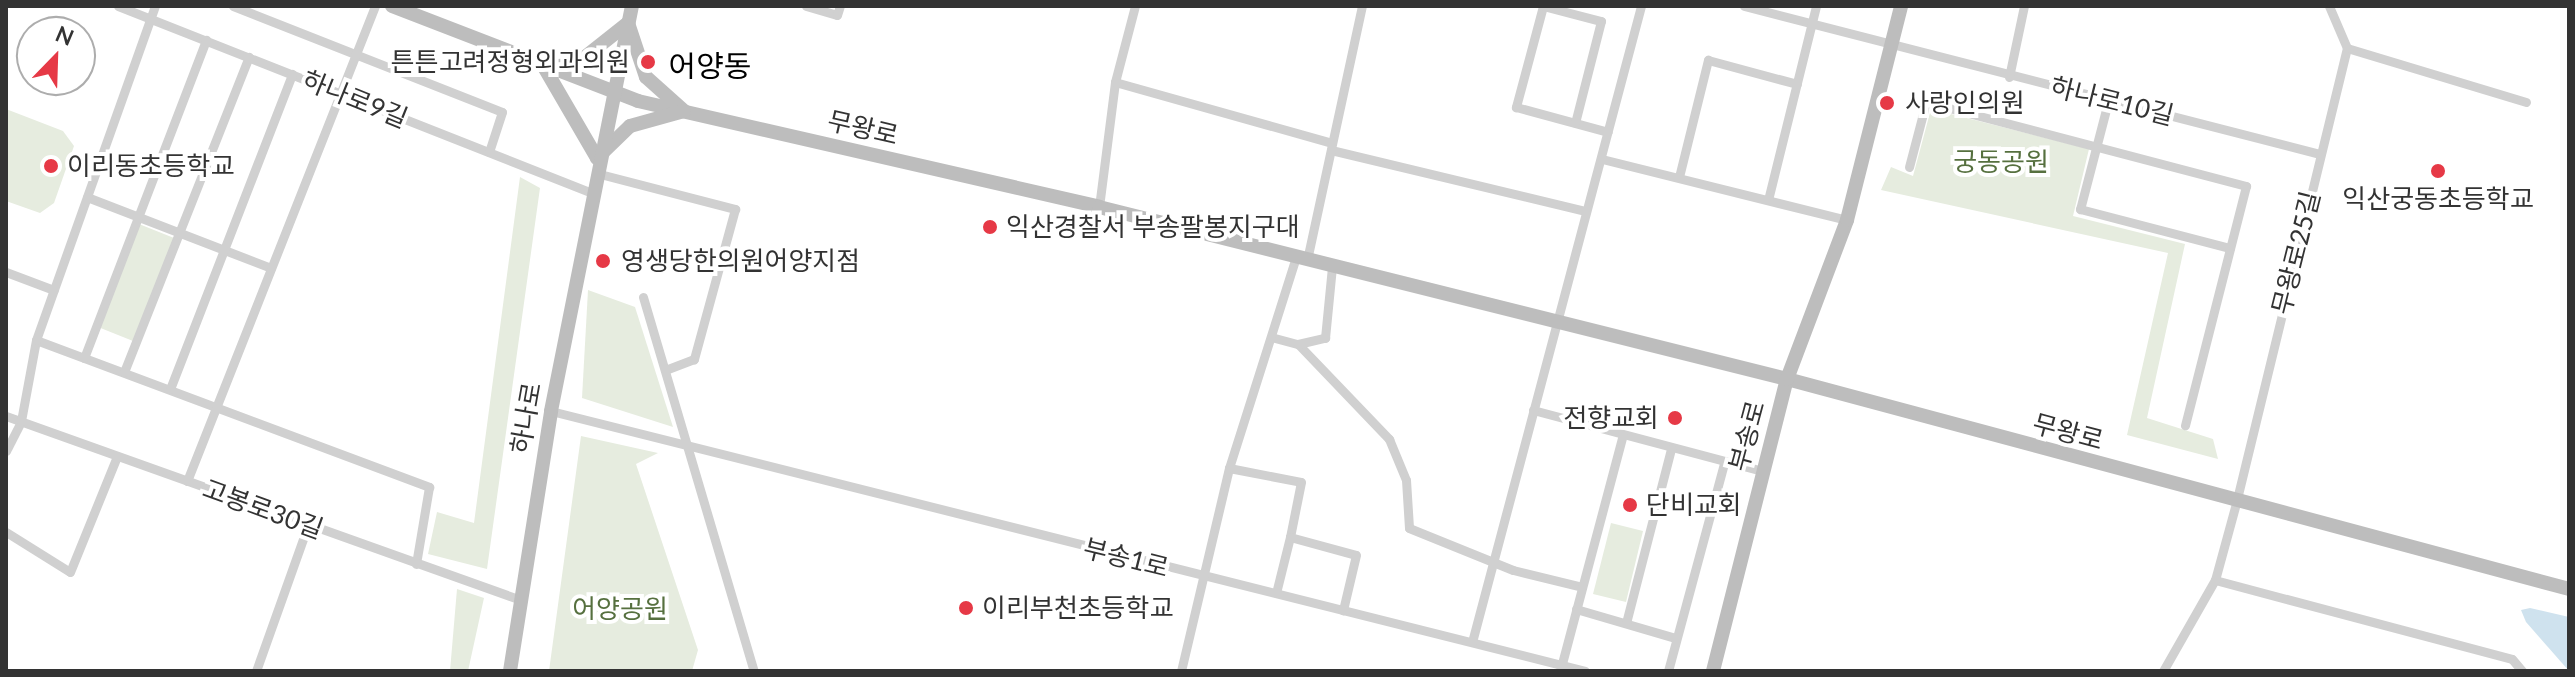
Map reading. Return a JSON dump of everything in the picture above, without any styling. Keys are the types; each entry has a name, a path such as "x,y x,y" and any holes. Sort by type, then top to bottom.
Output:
{"street":[{"name":"하나로9길","path":"118,6 592,193"},
{"path":"6,451 21,421 36,340 155,6"},
{"path":"233,6 502,112 489,152"},
{"path":"187,481 375,6"},
{"name":"무왕로","path":"392,6 611,93 1099,207 1787,379 2236,503 2569,589"},
{"name":"하나로","path":"510,671 551,411 596,166 632,6"},
{"path":"806,6 837,15 840,6"},
{"path":"1099,207 1115,82 1135,6"},
{"path":"1181,671 1229,468 1271,337 1302,258 1332,146 1362,6"},
{"path":"1575,123 1601,21 1543,6 1516,107 1608,132"},
{"path":"1472,642 1641,6"},
{"name":"하나로10길","path":"1744,6 1894,49 2109,98 2320,154"},
{"path":"1768,200 1816,6"},
{"name":"부송로","path":"1713,671 1787,379 1847,220 1894,49 1901,6"},
{"path":"2009,77 2024,6"},
{"path":"2329,6 2347,48 2526,102"},
{"path":"668,369 694,359 735,209 596,166 544,67 575,65 628,23 646,77 684,111"},
{"path":"84,358 206,40"},
{"name":"무왕로25길","path":"2163,671 2215,580 2347,48"},
{"path":"124,372 249,57"},
{"path":"1679,177 1708,60 1797,84"},
{"path":"170,389 292,74"},
{"path":"1115,82 1332,146 1586,211"},
{"path":"2109,98 2080,209 2230,248"},
{"path":"1909,167 1926,102 2246,186 2185,425"},
{"path":"596,166 630,126 684,111"},
{"path":"1602,159 1847,220"},
{"path":"87,197 271,268"},
{"path":"1271,337 1298,344 1325,338 1332,266"},
{"path":"6,272 54,290"},
{"path":"643,297 668,369 754,671"},
{"path":"36,340 429,487 416,564"},
{"path":"1298,344 1389,439 1406,480 1409,528 1582,587"},
{"path":"1533,410 1762,471"},
{"name":"부송1로","path":"551,411 690,450 1472,642 1561,668 1585,671"},
{"name":"고봉로30길","path":"6,416 521,600"},
{"path":"1561,668 1623,435"},
{"path":"1626,623 1671,449"},
{"path":"6,532 70,572 117,456"},
{"path":"1668,671 1724,463"},
{"path":"1229,468 1301,482 1276,593"},
{"path":"256,671 308,525"},
{"path":"1290,537 1356,555 1343,610"},
{"path":"2215,580 2512,659 2522,671"},
{"path":"1576,609 1675,638"}],"green space":[{"path":"6,109 63,131 74,146 54,203 40,213 6,201"},
{"name":"궁동공원","path":"1931,109 2089,149 2073,216 2185,244 2147,418 2213,439 2218,459 2127,435 2168,253 1881,190 1891,167 1913,176"},
{"path":"520,177 540,188 487,569 428,554 437,512 474,523"},
{"path":"139,224 174,238 133,341 98,327"},
{"path":"588,290 635,307 673,427 582,398"},
{"name":"어양공원","path":"581,436 658,453 636,464 698,650 692,671 549,671"},
{"path":"1611,523 1643,531 1626,602 1593,594"},
{"path":"457,589 484,598 468,671 450,671"}],"water":[{"path":"2530,608 2569,617 2569,671 2526,622 2521,610"}],"place":[{"name":"튼튼고려정형외과의원","path":"648,62"},
{"name":"사랑인의원","path":"1887,103"},
{"name":"이리동초등학교","path":"51,166"},
{"name":"익산궁동초등학교","path":"2438,171"},
{"name":"익산경찰서 부송팔봉지구대","path":"990,227"},
{"name":"영생당한의원어양지점","path":"603,261"},
{"name":"전향교회","path":"1675,418"},
{"name":"단비교회","path":"1630,505"},
{"name":"이리부천초등학교","path":"966,608"}],"district":[{"name":"어양동","path":"710,65"}]}
